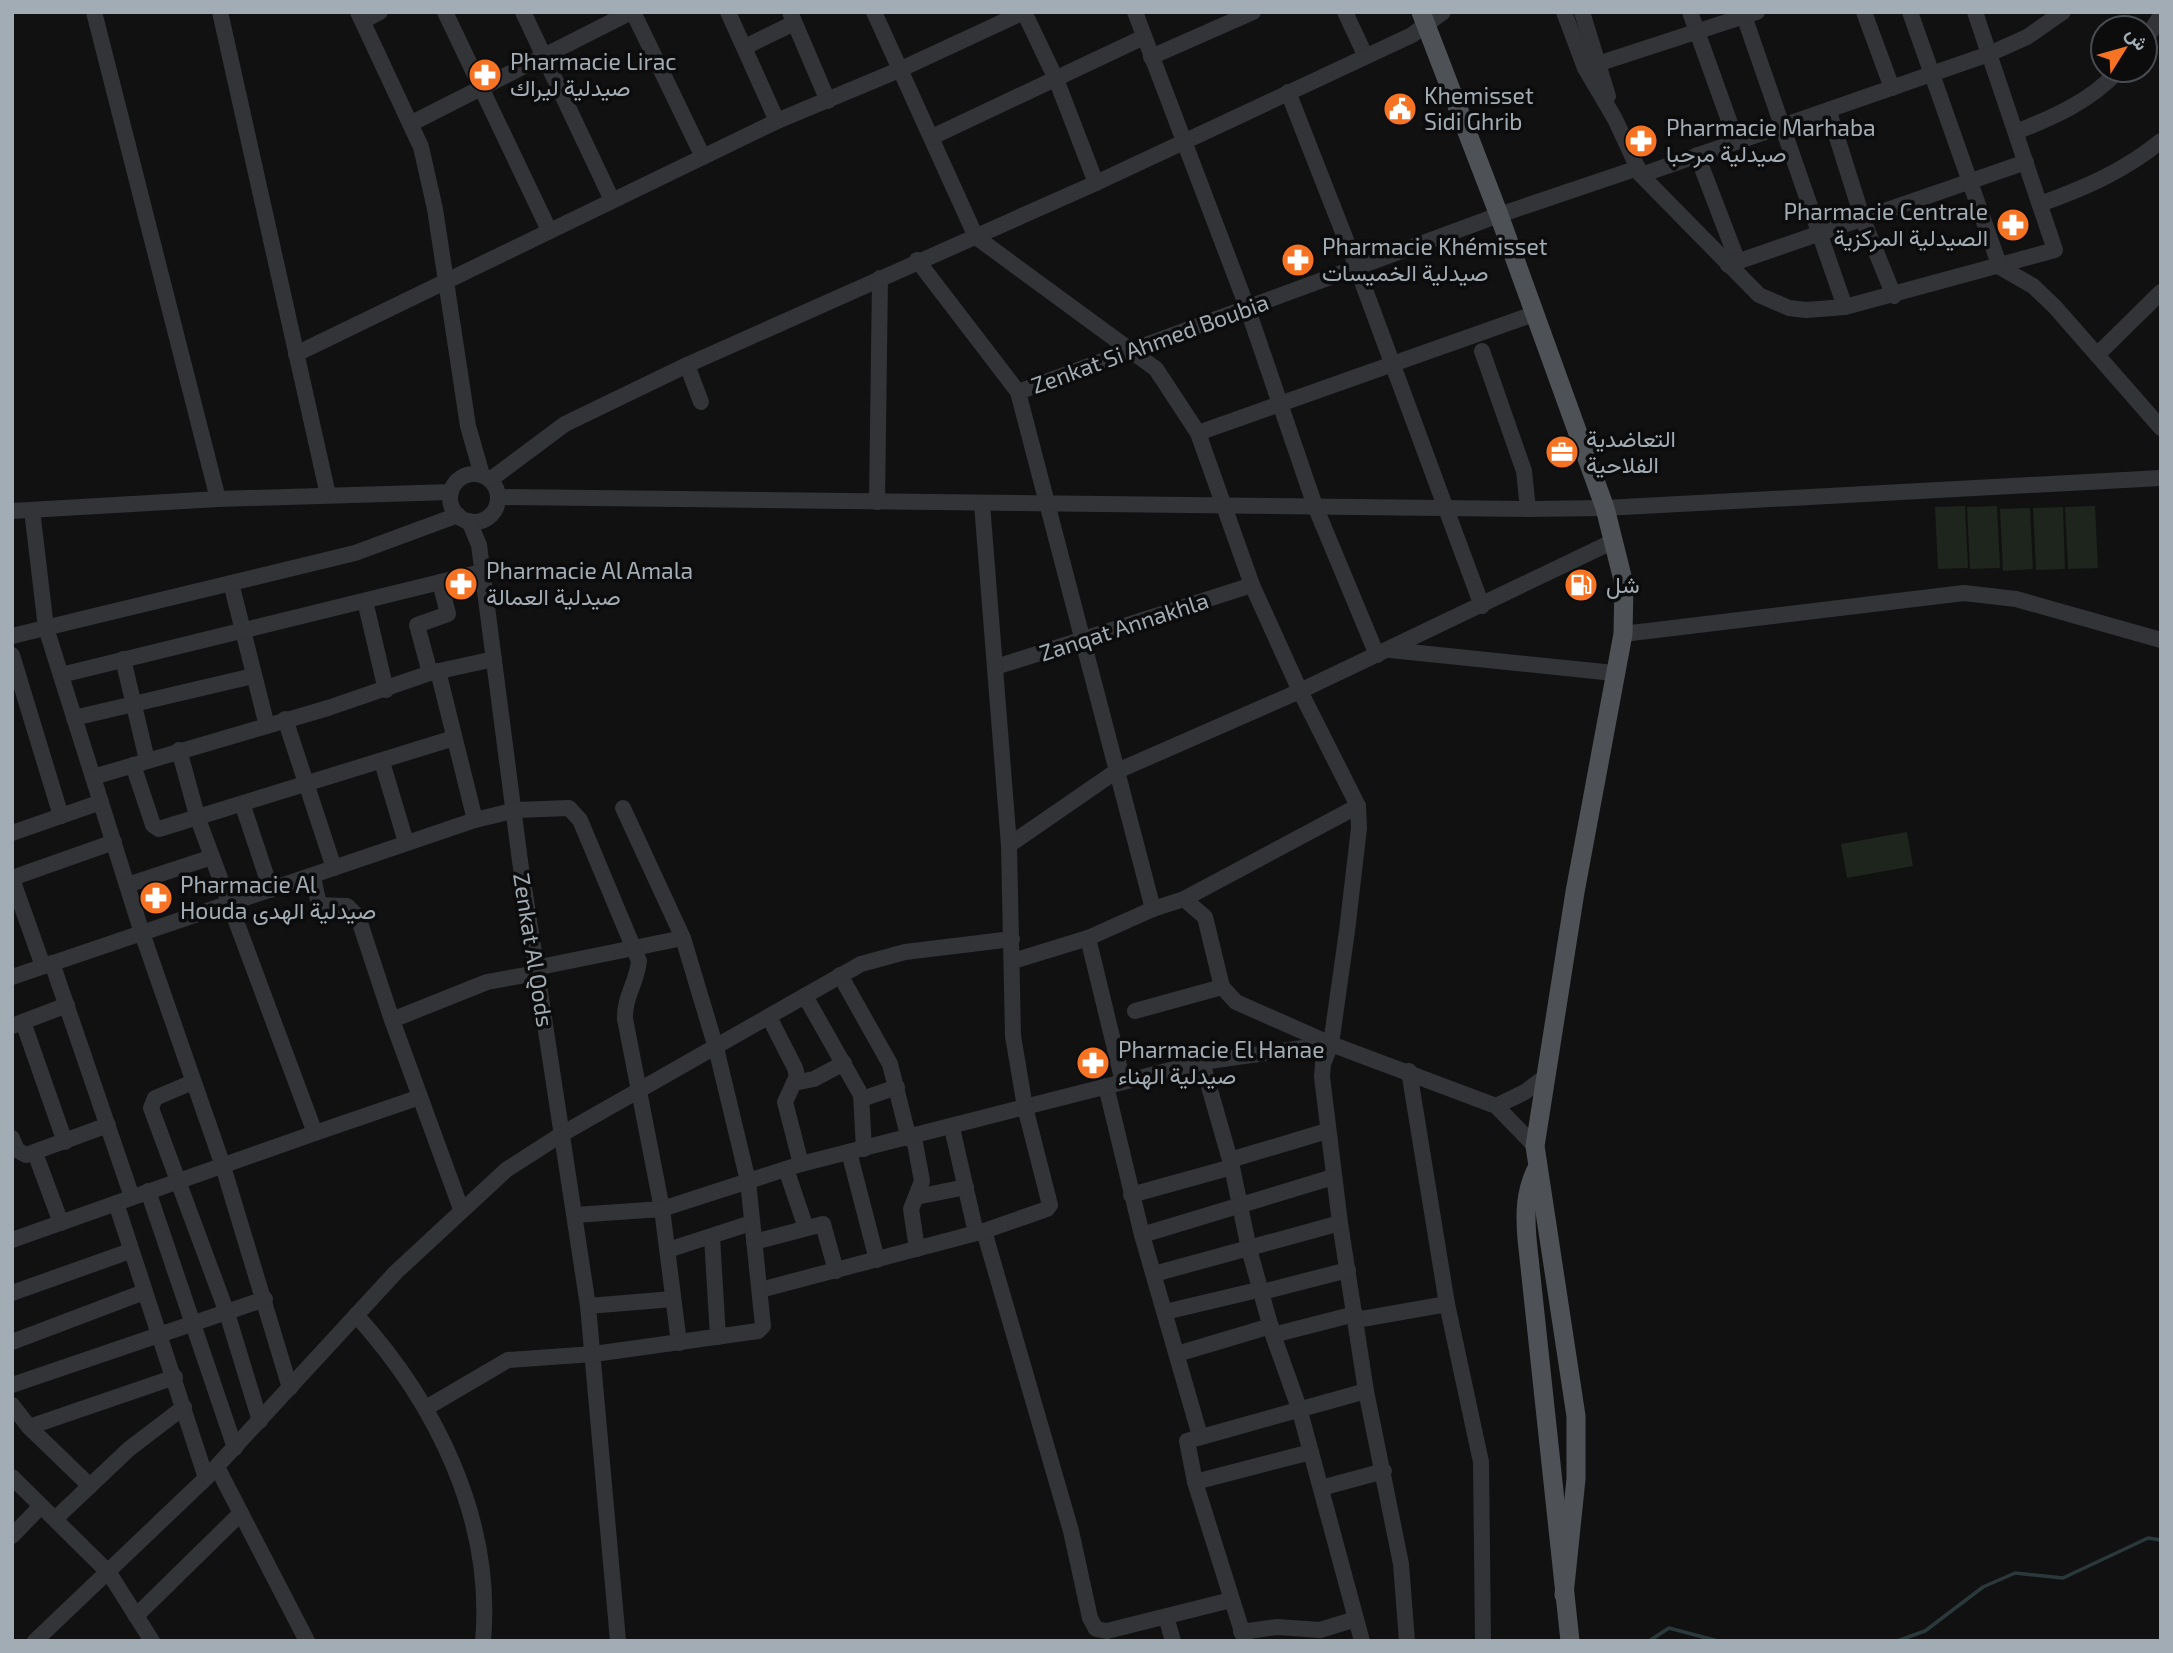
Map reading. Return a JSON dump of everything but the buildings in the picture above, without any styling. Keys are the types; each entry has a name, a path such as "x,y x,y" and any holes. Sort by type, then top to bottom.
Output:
{"main road":[{"path":"1423,19 1499,215 1605,508 1624,584 1623,634 1574,892 1535,1146 1576,1416 1576,1479 1564,1595"},
{"path":"1538,1167 1530,1184 1525,1210 1570,1641"}],"street":[{"path":"94,12 218,499"},
{"path":"220,12 328,495"},
{"path":"380,12 360,17 412,123 428,174 468,426 489,491 480,545"},
{"path":"446,12 549,230"},
{"path":"412,123 632,12 703,157"},
{"path":"728,12 777,121"},
{"path":"874,12 976,237 1156,369 1198,433 1227,507 1252,585 1300,691 1358,806 1359,828 1331,1044 1322,1068 1333,1177 1366,1391 1401,1564 1408,1641"},
{"path":"296,355 777,121 828,102 1024,12 1056,79 1096,183"},
{"path":"1135,12 1247,307 1315,506 1383,652"},
{"path":"1151,57 1253,12"},
{"path":"1345,12 1365,55"},
{"path":"12,511 218,499 414,495 457,508 482,521 489,491 520,460 565,424 917,260 976,237 1096,183 1365,55 1423,19 1443,12"},
{"path":"1689,12 1736,140"},
{"path":"1864,12 1892,88"},
{"path":"1910,12 2000,267 2033,286 2161,428"},
{"path":"1577,14 1592,66 1639,172 1733,263 1759,295 1775,304 1806,310 1845,307 1894,296 2055,250 1975,12"},
{"name":"Zenkat Si Ahmed Boubia","path":"1018,392 1499,215 1697,155 1783,124 1829,112 1989,54 2027,37 2063,12"},
{"path":"524,13 612,200"},
{"path":"1592,66 1751,14 1783,124 1845,307"},
{"path":"745,47 792,18 828,102"},
{"path":"932,137 1144,37"},
{"path":"2016,132 2051,118 2106,84"},
{"path":"1288,92 1357,268 1390,364 1482,606"},
{"path":"1829,112 1863,220 1894,296"},
{"path":"2040,204 2091,186 2137,160 2161,141"},
{"path":"1697,155 1733,263"},
{"path":"1733,263 2026,162"},
{"path":"917,260 1018,392 1081,642 1153,909"},
{"path":"877,502 880,278"},
{"path":"2097,355 2161,292"},
{"path":"1198,433 1534,314"},
{"path":"1482,351 1524,471 1528,509"},
{"path":"687,365 701,402"},
{"path":"480,545 457,508 457,481 489,491 536,496 982,504 1528,509 1605,508 2161,478"},
{"path":"760,1290 980,1232 1047,1209 1050,1205 1025,1107 1013,1035 1009,845 982,504"},
{"path":"12,636 355,553 457,508"},
{"path":"32,510 46,628 142,933 222,1163 290,1388"},
{"path":"1009,845 1115,772 1300,691 1614,541"},
{"name":"Zenkat Al Qods","path":"480,545 481,572 516,810 536,971 588,1306 618,1641"},
{"path":"61,675 481,572"},
{"path":"440,582 448,614 417,625 454,738 475,820"},
{"path":"231,583 267,726"},
{"name":"Zanqat Annakhla","path":"996,667 1081,642 1252,585"},
{"path":"1623,634 1964,593 2016,599 2161,639"},
{"path":"365,601 386,690"},
{"path":"1383,652 1614,673"},
{"path":"12,654 61,816"},
{"path":"123,659 140,762 155,828 159,830 454,738"},
{"path":"93,777 386,690 434,672 494,659"},
{"path":"74,718 253,676"},
{"path":"285,719 334,868"},
{"path":"179,750 198,819 314,1133"},
{"path":"382,762 406,842"},
{"path":"12,833 101,802"},
{"path":"243,806 271,890"},
{"path":"1013,961 1088,938 1153,909 1184,899 1358,806"},
{"path":"12,977 475,820 516,810 561,807 576,814 639,961 638,975 625,1008 662,1209 679,1343"},
{"path":"426,1408 498,1363 594,1354 762,1329 748,1181 716,1048 683,938 624,808"},
{"path":"114,842 12,878 19,923 48,964 67,1005 108,1125 124,1200 130,1251 184,1407 212,1473 241,1513 307,1641"},
{"path":"127,886 212,857"},
{"path":"313,877 319,905 347,906 358,917 392,1020 461,1209"},
{"path":"1184,899 1208,923 1222,987 1236,1002 1331,1044 1496,1106 1535,1146"},
{"path":"392,1020 487,982 683,938"},
{"path":"1088,938 1123,1082"},
{"path":"35,1641 212,1473 356,1315 461,1209 506,1170 562,1134 840,975 890,954 1012,939"},
{"path":"840,975 874,1031 890,1064 912,1138 922,1181 911,1209 918,1249"},
{"path":"1135,1011 1222,987"},
{"path":"805,996 862,1099 856,1150 877,1260"},
{"path":"65,1142 18,1024 67,1005"},
{"path":"769,1017 795,1068 794,1083 785,1102 793,1167 806,1228"},
{"path":"575,1215 662,1209 793,1167 1202,1062 1331,1044"},
{"path":"1202,1062 1231,1164 1249,1248 1272,1330 1299,1408 1362,1641"},
{"path":"794,1083 814,1079 844,1063"},
{"path":"1409,1072 1447,1304 1481,1462 1483,1641"},
{"path":"1496,1106 1546,1076"},
{"path":"193,1082 155,1098 150,1104 227,1313 260,1421"},
{"path":"1106,1086 1131,1195 1200,1436"},
{"path":"862,1099 897,1087"},
{"path":"12,1240 222,1163 420,1097"},
{"path":"12,1138 21,1154 35,1153 108,1125"},
{"path":"952,1128 965,1187 1071,1531 1093,1624 1100,1631 1107,1631 1231,1600"},
{"path":"1131,1195 1327,1131"},
{"path":"35,1153 61,1223"},
{"path":"1142,1235 1333,1177"},
{"path":"916,1196 965,1187"},
{"path":"148,1191 235,1448"},
{"path":"668,1250 751,1223"},
{"path":"1154,1274 1340,1223"},
{"path":"754,1242 826,1225 836,1271"},
{"path":"712,1237 718,1337"},
{"path":"12,1293 130,1251"},
{"path":"1165,1312 1348,1270"},
{"path":"12,1342 144,1293"},
{"path":"12,1385 160,1337 265,1299"},
{"path":"588,1306 673,1299"},
{"path":"1177,1354 1272,1330 1447,1304"},
{"path":"356,1315 394,1359 426,1408 460,1482 473,1521 485,1587 484,1641"},
{"path":"29,1427 175,1377"},
{"path":"1356,1619 1307,1631 1277,1627 1243,1636 1185,1444 1200,1436 1366,1391"},
{"path":"12,1405 29,1427 90,1486"},
{"path":"55,1519 129,1449 184,1407"},
{"path":"1195,1482 1311,1452"},
{"path":"1321,1488 1384,1471"},
{"path":"12,1477 109,1573 152,1641"},
{"path":"12,1536 41,1506"},
{"path":"136,1616 241,1513"},
{"path":"1166,1617 1173,1641"}],"shaded area":[{"path":"1965,506 1968,568 1938,569 1935,507"},
{"path":"1997,506 2000,568 1970,569 1967,507"},
{"path":"2095,506 2098,568 2068,569 2065,507"},
{"path":"2063,507 2065,569 2036,570 2033,508"},
{"path":"2030,508 2033,569 2003,571 2000,509"},
{"path":"1907,832 1913,866 1847,878 1841,844"}],"waterway":[{"path":"1897,1641 1925,1631 1983,1587 2015,1573 2063,1578 2148,1538 2161,1540"},
{"path":"1649,1641 1669,1628 1718,1641"}],"place":[{"name":"Pharmacie Lirac صيدلية ليراك","path":"485,75"},
{"name":"Khemisset Sidi Ghrib","path":"1400,109"},
{"name":"Pharmacie Marhaba صيدلية مرحبا","path":"1641,141"},
{"name":"Pharmacie Centrale الصيدلية المركزية","path":"2013,225"},
{"name":"Pharmacie Khémisset صيدلية الخميسات","path":"1298,260"},
{"name":"التعاضدية الفلاحية","path":"1562,452"},
{"name":"Pharmacie Al Amala صيدلية العمالة","path":"461,584"},
{"name":"شل","path":"1581,585"},
{"name":"Pharmacie Al Houda صيدلية الهدى","path":"156,898"},
{"name":"Pharmacie El Hanae صيدلية الهناء","path":"1093,1063"}]}
